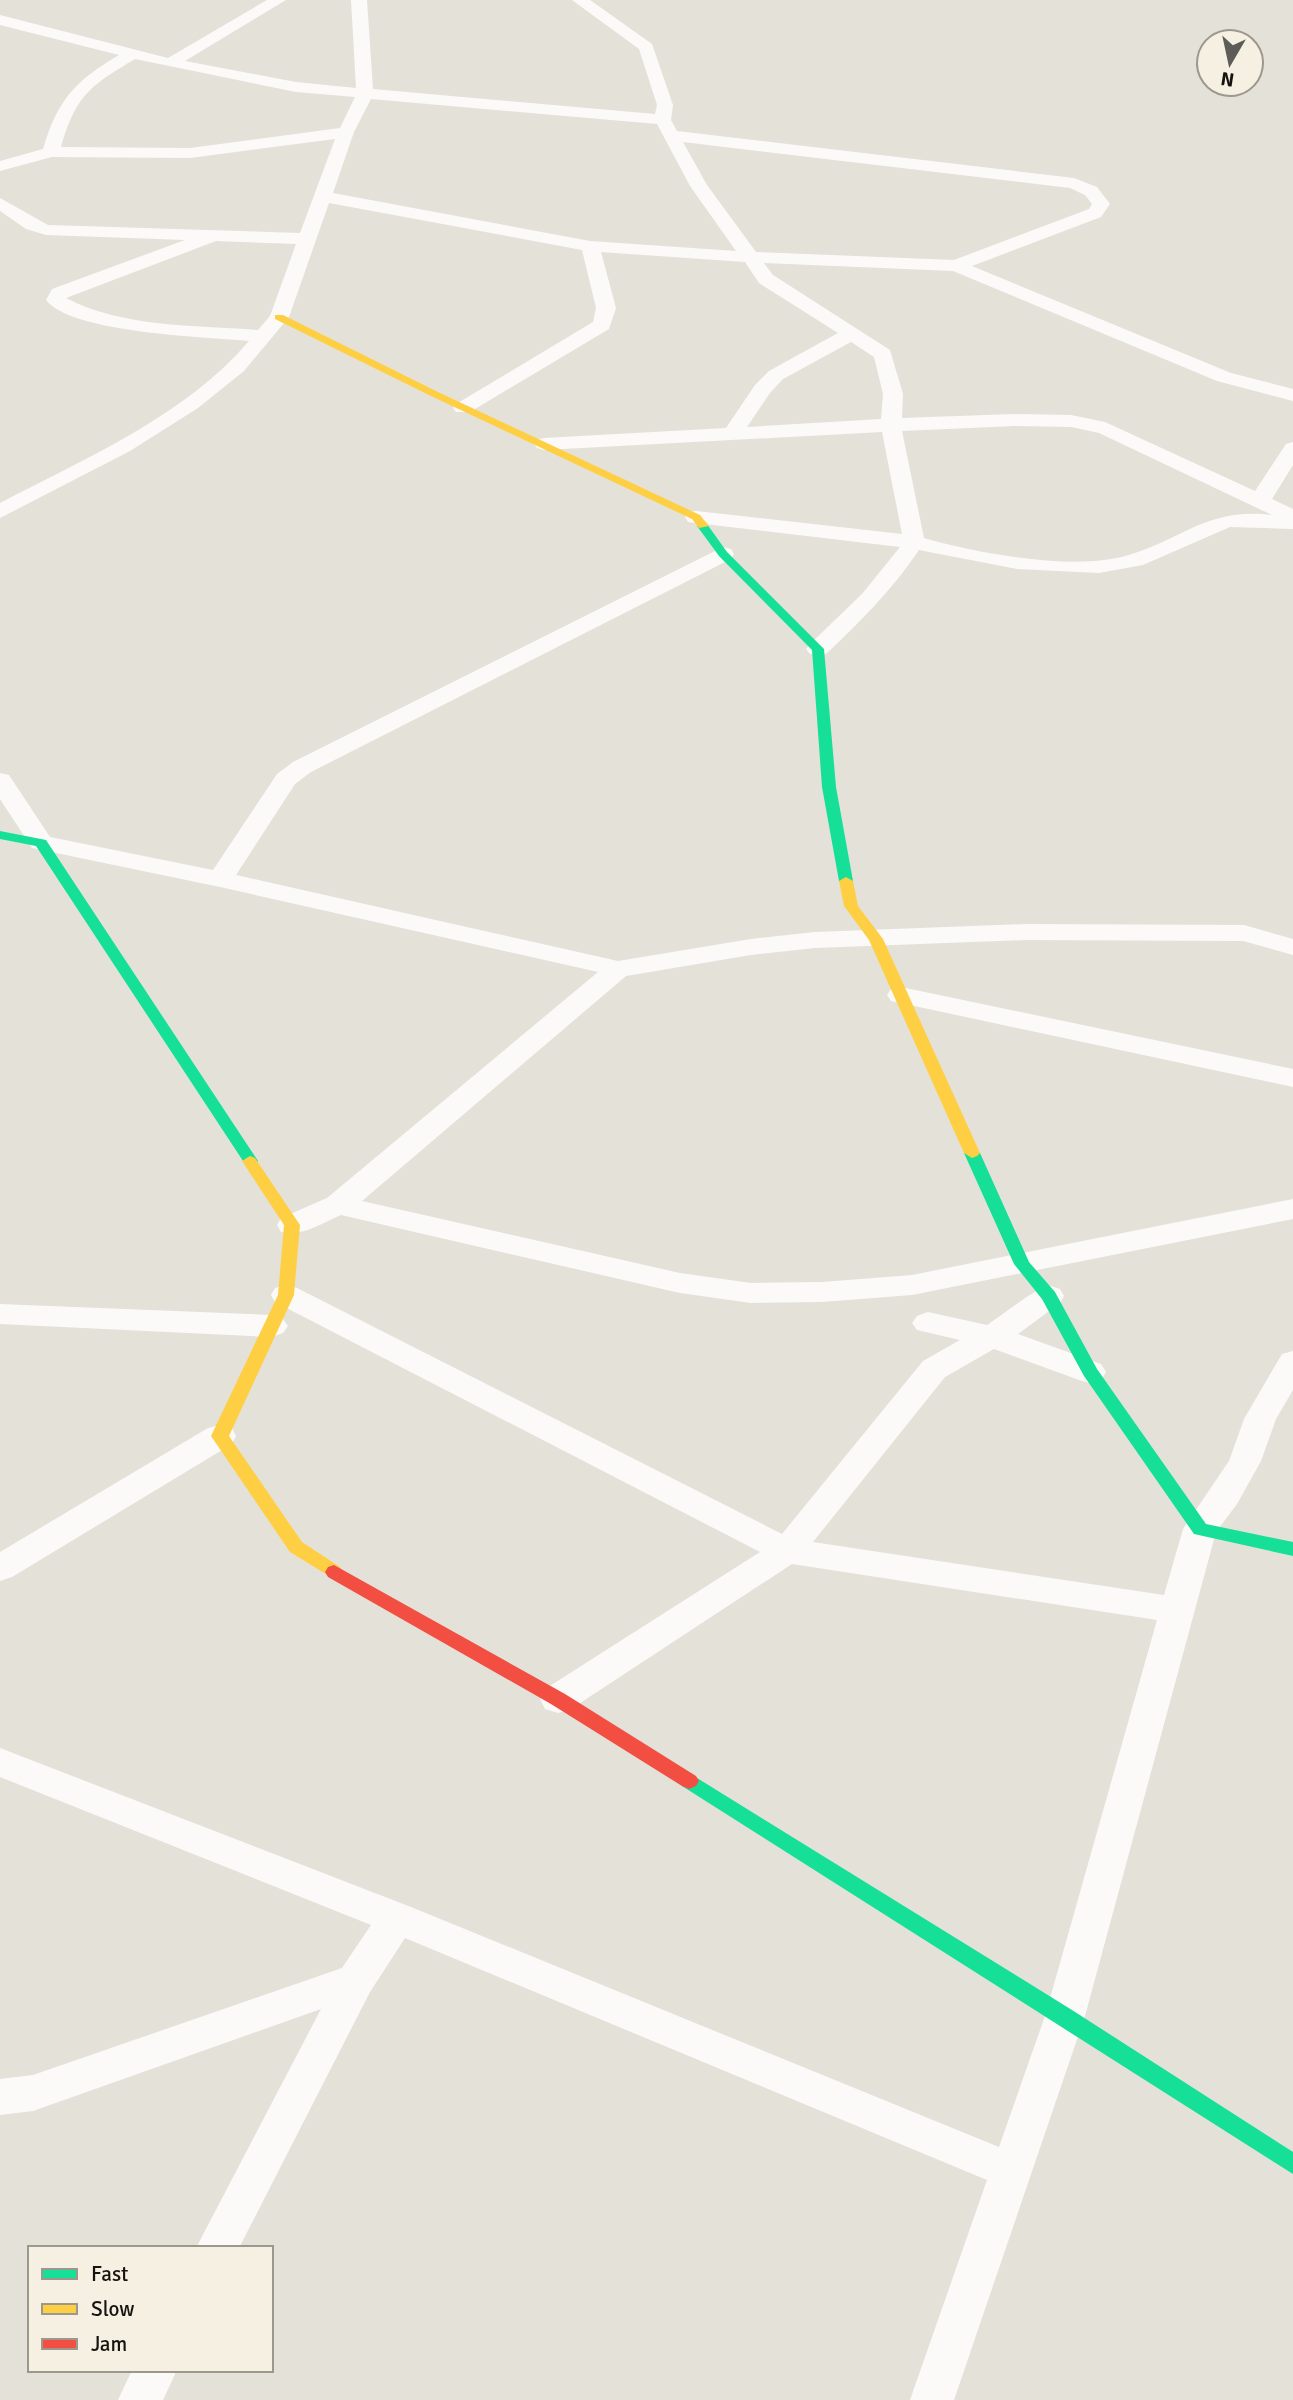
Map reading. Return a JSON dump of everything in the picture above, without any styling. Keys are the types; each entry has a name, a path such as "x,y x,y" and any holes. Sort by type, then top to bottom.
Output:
{"street":[{"path":"170,63 278,0"},
{"path":"0,512 123,447 191,404 237,367 279,317 346,132 365,93 359,0"},
{"path":"580,0 646,47 666,105 667,127 699,186 766,279 883,354 892,394 891,425 914,542 892,576 867,604 818,649"},
{"path":"0,20 170,63 250,80 667,127 1073,183 1091,191 1101,204 1095,213 956,266"},
{"path":"51,152 58,125 73,94 82,85 133,53"},
{"path":"0,166 51,152 190,153 346,132"},
{"path":"323,197 590,246 748,257 956,266 1224,377 1293,395"},
{"path":"0,203 32,225 46,230 307,239"},
{"path":"213,236 59,293 55,300 84,315 108,321 262,336"},
{"path":"463,408 602,325 606,308 590,246"},
{"path":"279,317 390,374 696,517 914,542 943,551 1013,562 1097,565 1121,564 1163,549 1208,527 1231,521 1272,521 1293,525"},
{"path":"733,433 762,389 776,375 851,334"},
{"path":"544,444 891,425 1014,420 1071,421 1105,428 1293,517"},
{"path":"1259,502 1293,448"},
{"path":"696,517 723,554 818,649 830,787 851,906 876,939 1022,1264 1049,1296 1090,1372 1200,1529 1293,1549"},
{"path":"220,879 286,779 302,766 723,554"},
{"path":"0,780 292,1225 286,1295 220,1436 0,1569"},
{"path":"0,835 220,879 618,970 815,940 1026,932 1244,933 1293,947"},
{"path":"292,1225 338,1205 618,970"},
{"path":"901,995 1293,1077"},
{"path":"338,1205 680,1283 739,1291 822,1292 912,1285 1293,1209"},
{"path":"912,1285 928,1323 933,1344 934,1369"},
{"path":"286,1295 787,1552 1178,1610"},
{"path":"558,1699 787,1552 934,1369 1019,1320 1049,1296"},
{"path":"0,1314 272,1326"},
{"path":"928,1323 991,1336 1090,1372"},
{"path":"942,2396 1012,2171 1065,2016 1200,1529 1225,1496 1245,1461 1260,1419 1293,1362"},
{"path":"220,1436 296,1547 337,1574 558,1699 1065,2016 1293,2164"},
{"path":"0,1762 397,1918 1012,2171"},
{"path":"218,2246 356,1980 397,1918"},
{"path":"0,2097 33,2093 356,1980"},
{"path":"140,2400 154,2372"}],"traffic: fast":[{"path":"703,526 723,554 818,649 829,787 846,881"},
{"path":"0,835 41,843 250,1161"},
{"path":"972,1153 1022,1264 1049,1296 1090,1372 1200,1529 1293,1549"},
{"path":"689,1781 1065,2016 1293,2164"}],"traffic: slow":[{"path":"279,317 434,394 696,517 703,526"},
{"path":"846,881 851,906 876,939 972,1153"},
{"path":"250,1161 292,1225 286,1295 220,1436 296,1547 334,1572"}],"traffic: jam":[{"path":"334,1572 558,1699 689,1781"}]}
